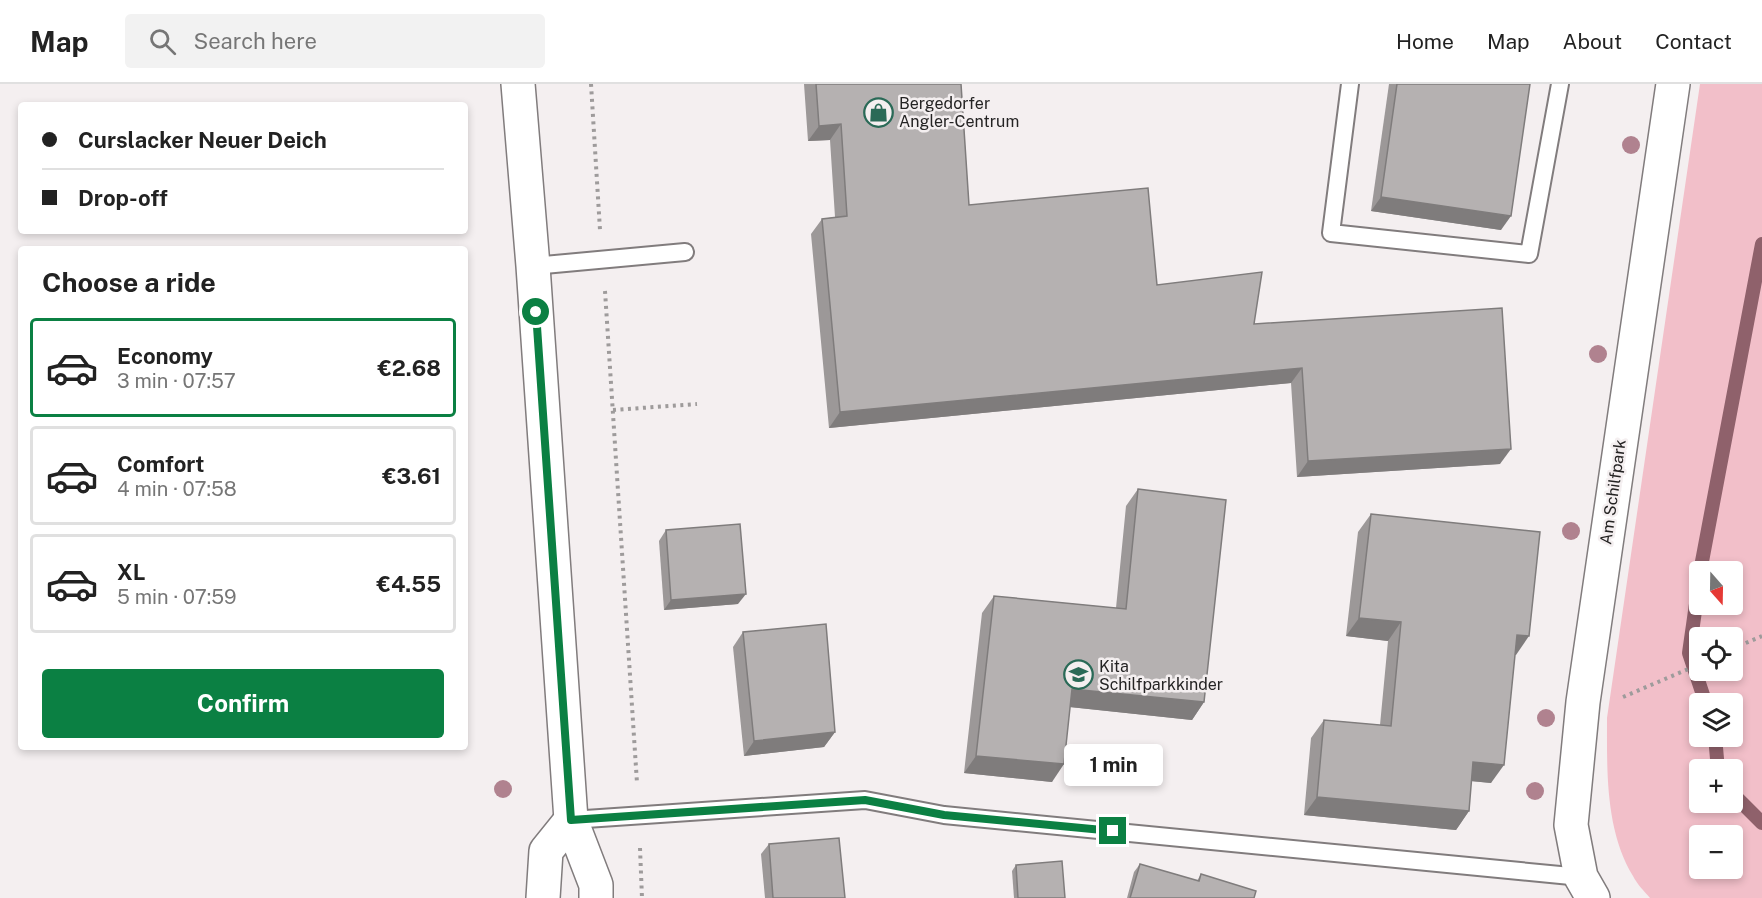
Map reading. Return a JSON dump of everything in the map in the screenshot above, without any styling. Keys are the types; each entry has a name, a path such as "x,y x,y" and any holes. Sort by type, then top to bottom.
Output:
{"main road":[{"path":"518,84 533,266 571,820 596,885 596,898"},
{"name":"Am Schilfpark","path":"1587,887 1571,825 1583,702 1672,84"},
{"path":"543,898 546,851 571,820"}],"lane":[{"path":"1350,84 1331,232 1529,254 1560,84"},
{"path":"533,266 685,252"},
{"path":"571,820 865,800 944,815 1587,887"}],"path":[{"path":"642,898 639,814 613,410 697,404"},
{"path":"1743,644 1762,636"},
{"path":"1617,700 1689,669"}],"shaded area":[{"path":"1700,84 1762,84 1762,898 1650,898 1635,879 1617,839 1612,820 1608,779 1607,718"}],"building":[{"path":"816,84 961,84 969,205 1148,188 1157,285 1262,272 1254,324 1502,308 1511,449 1308,461 1302,368 840,412 822,219 847,216 841,124 819,126"},
{"path":"1397,84 1530,84 1511,216 1381,197"},
{"path":"1138,489 1226,500 1204,702 1072,689 1064,764 976,756 994,596 1126,609"},
{"path":"1371,514 1540,532 1529,636 1517,635 1504,765 1473,762 1469,811 1317,797 1324,720 1391,726 1401,622 1359,618"},
{"path":"740,524 746,594 671,600 666,530"},
{"path":"826,624 835,732 754,741 743,632"},
{"path":"839,838 845,898 773,898 769,844"},
{"path":"1062,861 1065,898 1018,898 1016,865"},
{"path":"1140,864 1199,881 1201,874 1256,891 1254,898 1130,898"}],"waterway":[{"path":"1702,561 1762,244"},
{"path":"1694,615 1689,653 1702,693"},
{"path":"1716,747 1717,759"},
{"path":"1743,804 1762,823"}],"place":[{"name":"Bergedorfer Angler-Centrum","path":"878,112"},
{"name":"Kita Schilfparkkinder","path":"1078,675"}],"route":[{"path":"536,312 571,820 865,800 944,815 1113,831"}]}
